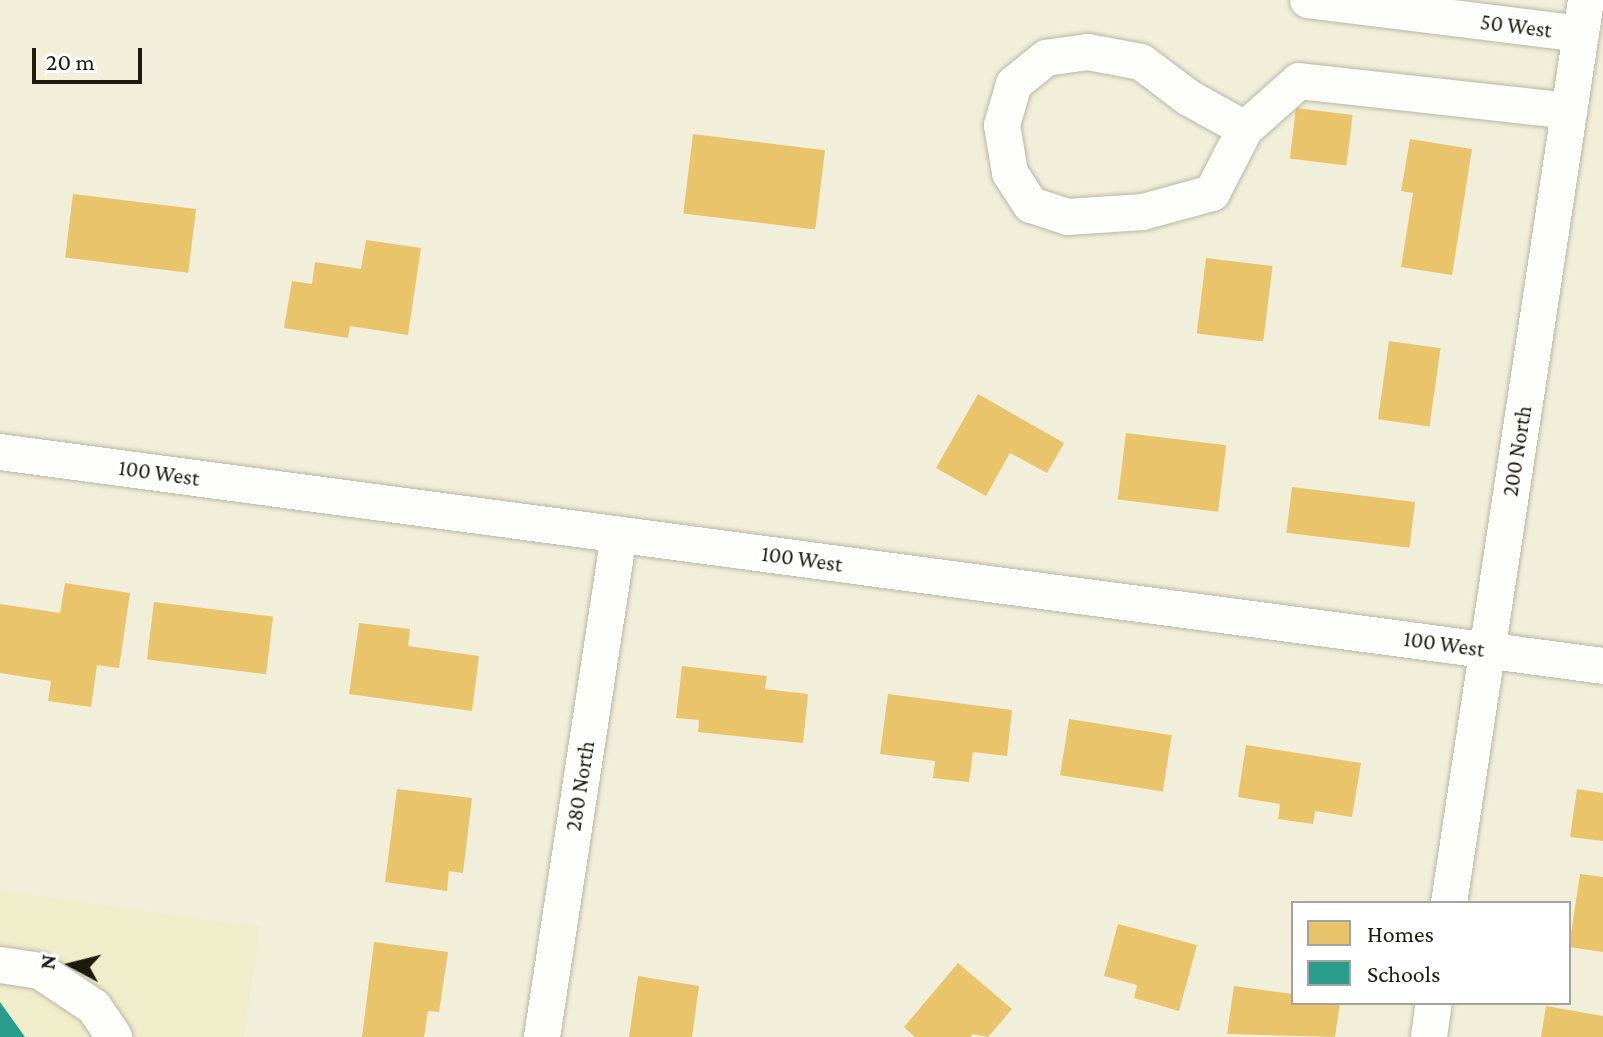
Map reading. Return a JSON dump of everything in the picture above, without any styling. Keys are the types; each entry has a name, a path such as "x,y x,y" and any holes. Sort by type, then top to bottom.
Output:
{"street":[{"name":"50 West","path":"1308,0 1584,17"},
{"name":"200 North","path":"1449,901 1584,17"},
{"path":"1245,129 1189,98 1141,62 1088,52 1046,58 1014,84 1002,125 1010,173 1031,205 1068,217 1143,212 1212,193 1245,129 1299,81 1569,111"},
{"name":"100 West","path":"0,452 1603,666"},
{"name":"280 North","path":"542,1037 619,535"},
{"path":"0,965 40,971 94,1007 114,1037"},
{"path":"1429,1037 1434,1005"}],"shaded area":[{"path":"0,890 260,927 244,1037 0,1037"}],"building: Homes":[{"path":"1296,108 1353,115 1346,166 1290,159"},
{"path":"693,134 825,150 815,230 683,213"},
{"path":"1410,139 1472,149 1452,275 1401,267 1413,193 1401,191"},
{"path":"73,194 196,209 188,273 65,258"},
{"path":"366,240 421,248 408,335 350,326 348,338 284,328 292,281 312,284 315,262 361,269"},
{"path":"1206,258 1273,266 1263,342 1197,333"},
{"path":"1389,341 1440,348 1429,426 1378,419"},
{"path":"978,394 1064,443 1047,473 1010,453 986,496 936,468"},
{"path":"1126,433 1226,445 1218,512 1118,500"},
{"path":"1292,487 1415,502 1409,548 1286,533"},
{"path":"65,583 130,593 119,668 97,665 91,707 48,701 51,681 0,673 0,604 60,613"},
{"path":"154,602 273,617 266,674 147,660"},
{"path":"359,623 410,629 408,646 479,656 472,711 349,694"},
{"path":"682,666 767,676 765,689 808,694 803,743 698,732 699,720 676,718"},
{"path":"888,694 1012,710 1007,756 973,752 969,782 933,778 935,761 880,754"},
{"path":"1069,719 1172,735 1163,792 1060,775"},
{"path":"1246,745 1361,763 1352,817 1315,811 1313,824 1278,819 1280,804 1238,797"},
{"path":"397,789 472,798 463,873 449,871 447,891 385,882"},
{"path":"1577,789 1603,793 1603,841 1570,837"},
{"path":"1580,874 1603,877 1603,952 1571,947"},
{"path":"1118,924 1197,945 1179,1011 1134,998 1137,985 1104,976"},
{"path":"374,942 448,952 439,1012 428,1011 424,1037 362,1037"},
{"path":"958,963 1012,1009 988,1037 973,1034 970,1037 915,1037 904,1027"},
{"path":"638,976 699,986 692,1037 629,1037"},
{"path":"1234,986 1291,994 1291,1005 1340,1005 1335,1037 1227,1034"},
{"path":"1546,1006 1603,1016 1603,1037 1541,1037"}],"building: Schools":[{"path":"0,1002 25,1037 0,1037"}]}
